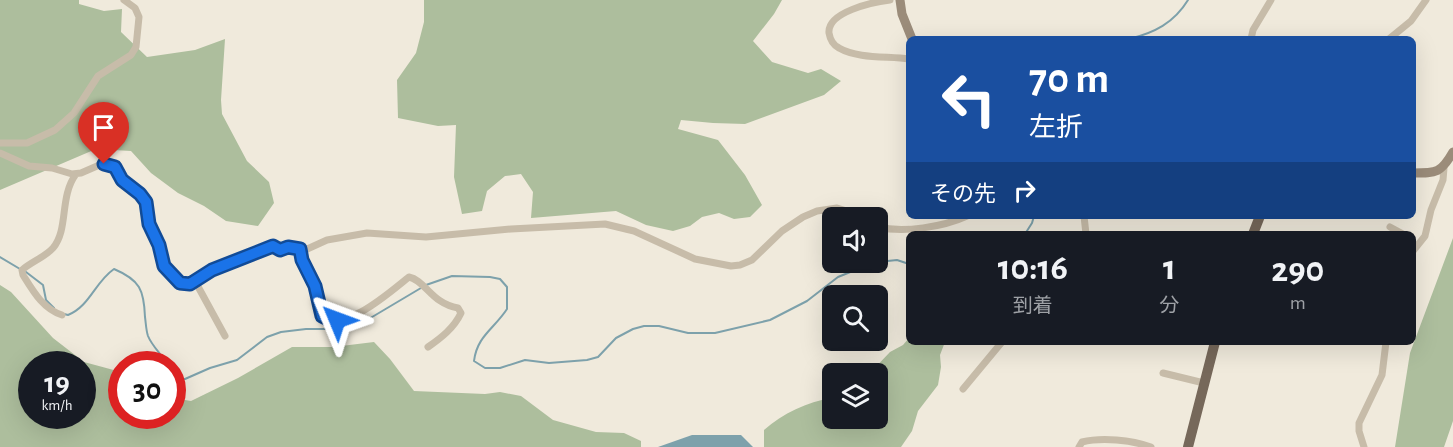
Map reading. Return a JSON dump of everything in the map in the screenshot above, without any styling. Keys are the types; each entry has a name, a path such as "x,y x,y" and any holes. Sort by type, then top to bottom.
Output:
{"main road":[{"path":"900,0 902,14 911,36"},
{"path":"1416,173 1433,172 1444,168 1453,152"},
{"path":"1188,447 1214,345"}],"street":[{"path":"0,143 27,143 55,130 74,113 98,76 131,55 136,47 139,17 135,8 124,0"},
{"path":"890,0 834,18 829,25 829,36 832,43 839,48 856,54 906,59"},
{"path":"1252,36 1270,0"},
{"path":"1393,36 1411,21 1426,0"},
{"path":"0,153 29,166 52,168 76,174 104,164 115,167 122,180 140,194 146,202 149,224 159,245 164,266 180,283 190,284 212,270 273,246 280,250 288,247 305,250 327,240 367,233 426,237 511,229 605,224 634,231 695,259 731,266 741,265 752,260 782,231 803,217 822,210"},
{"path":"1416,244 1425,236 1431,210 1443,180 1444,168"},
{"path":"62,315 45,306 23,275 22,270 52,249 56,242 60,232 67,190 76,174"},
{"path":"888,230 952,223 961,219"},
{"path":"1390,227 1397,231"},
{"path":"300,249 302,260 315,286 322,316 330,320 351,318 410,278 416,279 440,302 458,308 460,313 456,323 428,347"},
{"path":"195,281 225,336"},
{"path":"963,389 1000,345"},
{"path":"1364,447 1359,423 1382,375 1386,345"},
{"path":"1163,373 1203,382"},
{"path":"1079,447 1082,442 1101,440 1131,442 1151,447"}],"green space":[{"path":"0,0 79,0 79,4 104,11 122,9 121,32 147,57 195,50 225,39 222,114 247,161 269,182 274,203 258,226 226,221 204,206 178,193 151,173 131,151 96,149 0,190"},
{"path":"424,0 782,0 753,41 772,62 808,73 821,69 841,81 824,95 745,124 681,120 678,129 718,140 745,175 762,205 750,217 734,219 719,213 702,217 690,226 673,231 646,225 616,211 531,218 533,192 521,174 505,176 487,191 482,211 462,214 454,177 456,125 438,126 398,118 397,80 416,53 424,22"},
{"path":"1453,238 1453,421 1444,447 1395,447 1410,353 1413,345 1416,345 1416,337"},
{"path":"0,285 11,292 53,338 70,351 18,351 18,429 96,429 96,365 108,368 108,429 186,429 186,400 191,401 238,378 292,347 333,347 374,342 414,391 485,394 500,392 521,396 553,420 596,432 624,433 641,441 641,447 0,447"},
{"path":"906,342 906,345 944,345 940,355 938,385 918,411 912,431 901,447 764,447 764,430 771,424 796,409 822,400 822,429 888,429 888,363 880,363 890,352"}],"water":[{"path":"692,435 741,435 753,447 658,447"}],"waterway":[{"path":"1140,36 1170,21 1188,0"},
{"path":"1027,231 1033,219"},
{"path":"0,257 20,269"},
{"path":"888,261 897,260 906,263"},
{"path":"64,314 68,315 82,306 107,274 114,269 130,277 139,287 142,293 148,336 158,351"},
{"path":"26,272 43,285 46,300 54,308"},
{"path":"186,379 237,360 267,337 281,332 306,329 348,329 426,285 452,276 490,277 500,279 507,287 507,309 482,339 474,361 485,368 500,368 525,360 549,363 598,357 616,338 644,326 659,326 688,333 715,333 770,320 807,301 838,277 848,273"}],"route":[{"path":"104,164 115,167 122,180 140,194 146,202 149,224 159,245 164,266 180,283 190,284 212,270 273,246 280,250 288,247 300,249 302,260 315,286 322,316 330,320 337,320"}]}
